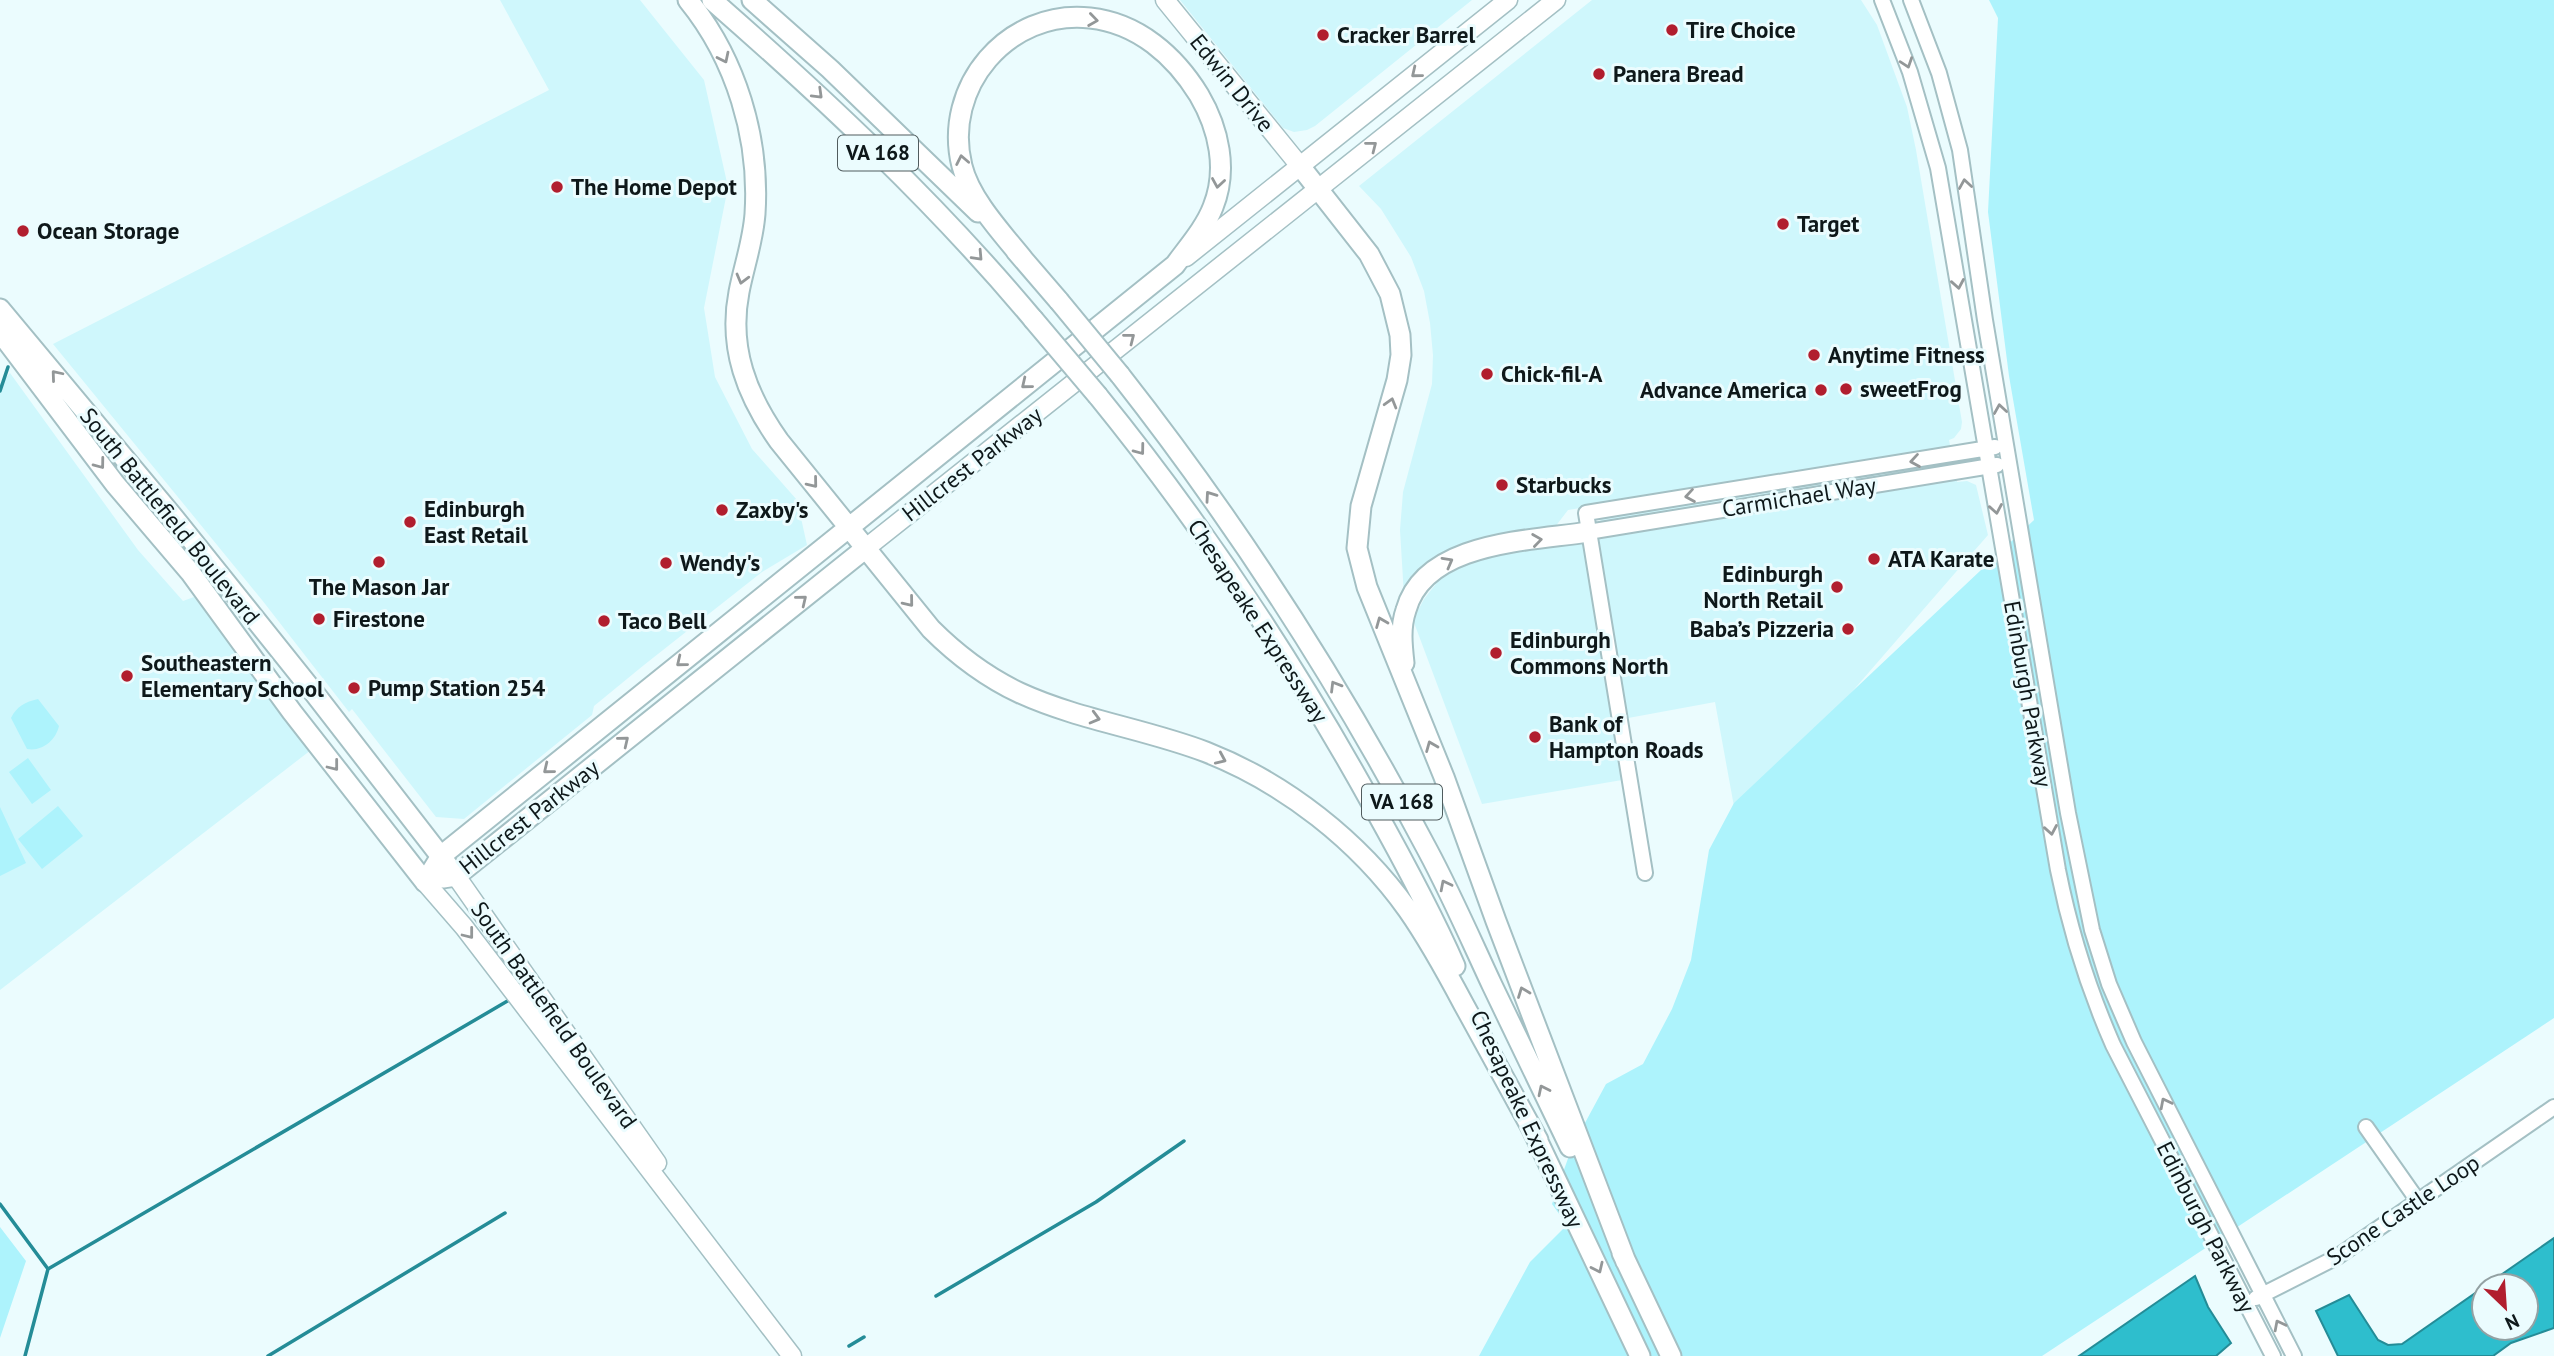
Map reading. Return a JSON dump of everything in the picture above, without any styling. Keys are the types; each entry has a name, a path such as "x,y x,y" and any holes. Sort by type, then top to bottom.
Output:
{"highway":[{"path":"688,0 730,70 748,124 755,182 755,215 748,260 738,293 735,324 740,367 762,418 931,629 985,674 1034,699 1185,744 1239,767 1287,795 1346,841 1408,910 1441,962 1538,1140"},
{"name":"Chesapeake Expressway","path":"712,0 798,75 964,241 1098,396 1187,512 1242,591 1340,747 1439,930 1640,1356"},
{"name":"Chesapeake Expressway","path":"752,0 830,69 955,188 1023,258 1167,435 1278,596 1333,682 1388,777 1452,898 1671,1356"},
{"path":"1023,258 984,212 962,167 959,123 964,103 973,78 986,59 1021,31 1053,20 1090,18 1125,27 1153,43 1171,58 1198,94 1216,131 1222,160 1213,208 1175,265"},
{"path":"1300,166 1369,254 1390,294 1400,335 1401,355 1397,380 1361,506 1357,548 1367,587 1444,777 1626,1262"},
{"name":"Hillcrest Parkway","path":"425,882 441,856 1175,265"},
{"name":"South Battlefield Boulevard","path":"0,309 175,519 456,876"},
{"name":"South Battlefield Boulevard","path":"0,332 115,484 190,572 292,712 425,882"},
{"path":"1407,685 1401,638 1406,608 1418,585 1444,562 1476,549 1587,522"},
{"name":"Hillcrest Parkway","path":"425,882 456,876 866,548"}],"main road":[{"name":"Edwin Drive","path":"1165,0 1300,166"},
{"name":"Hillcrest Parkway","path":"1175,265 1508,0"},
{"name":"Hillcrest Parkway","path":"866,548 1556,0"},
{"name":"South Battlefield Boulevard","path":"456,876 694,1214 754,1305"},
{"name":"South Battlefield Boulevard","path":"425,882 464,927 792,1356"}],"street":[{"name":"Edinburgh Parkway","path":"1881,0 1910,72 1934,149 2058,870 2077,951 2113,1045 2273,1356"},
{"name":"Edinburgh Parkway","path":"1911,0 1939,73 1957,140 2078,871 2097,949 2134,1042 2294,1356"},
{"name":"Carmichael Way","path":"1587,522 2006,446"},
{"name":"Carmichael Way","path":"1587,522 2009,463"},
{"path":"1587,522 1645,873"},
{"name":"Scone Castle Loop","path":"2245,1303 2337,1257 2554,1107"},
{"path":"2366,1127 2418,1201"}],"shaded area":[{"path":"500,0 640,0 704,80 728,187 704,308 715,377 752,449 797,500 807,545 762,572 644,665 594,706 592,715 464,819 436,817 352,709 349,712 262,600 53,344 549,90"},
{"path":"1180,0 1472,0 1315,126 1294,132 1283,128"},
{"path":"1592,0 1861,0 1877,25 1907,107 1962,422 1961,429 1949,440 1957,482 1967,481 1976,485 1988,535 1778,777 1735,812 1715,702 1612,721 1622,780 1482,804 1413,620 1424,599 1439,580 1466,561 1602,535 1599,505 1568,510 1555,527 1481,538 1452,548 1424,569 1404,596 1400,530 1403,492 1432,384 1430,323 1424,291 1411,257 1381,209 1359,186"},
{"path":"1989,0 2554,0 2554,1018 2042,1356 1479,1356 1530,1262 1567,1225 1552,1204 1572,1147 1606,1084 1643,1064 1672,1009 1691,960 1709,850 1734,803 2034,520 2009,376 1988,212 1998,18"},
{"name":"Southeastern Elementary School","path":"10,373 138,550 183,601 194,597 311,750 0,990 0,384"},
{"path":"38,699 59,726 48,744 38,749 27,749 11,718 22,705"},
{"path":"28,758 51,790 32,804 9,772"},
{"path":"58,806 83,836 42,869 18,839"},
{"path":"0,807 26,863 0,876"},
{"path":"0,1227 26,1261 0,1338"},
{"path":"2554,1238 2554,1328 2540,1333 2540,1272 2505,1272"},
{"path":"2195,1276 2208,1307 2231,1343 2216,1356 2079,1356"},
{"path":"2349,1295 2378,1340 2388,1345 2402,1344 2470,1297 2470,1342 2514,1342 2493,1356 2338,1356 2316,1311"}],"waterway":[{"path":"0,391 8,367"},
{"path":"25,1356 48,1269 511,999"},
{"path":"936,1296 1096,1202 1184,1141"},
{"path":"0,1204 48,1269"},
{"path":"268,1356 505,1213"},
{"path":"849,1346 864,1337"}],"place":[{"name":"Tire Choice","path":"1672,30"},
{"name":"Cracker Barrel","path":"1323,35"},
{"name":"Panera Bread","path":"1599,74"},
{"name":"The Home Depot","path":"557,187"},
{"name":"Target","path":"1783,224"},
{"name":"Ocean Storage","path":"23,231"},
{"name":"Anytime Fitness","path":"1814,355"},
{"name":"Chick-fil-A","path":"1487,374"},
{"name":"sweetFrog","path":"1846,389"},
{"name":"Advance America","path":"1821,390"},
{"name":"Starbucks","path":"1502,485"},
{"name":"Zaxby's","path":"722,510"},
{"name":"Edinburgh East Retail","path":"410,522"},
{"name":"ATA Karate","path":"1874,559"},
{"name":"The Mason Jar","path":"379,562"},
{"name":"Wendy's","path":"666,563"},
{"name":"Edinburgh North Retail","path":"1837,587"},
{"name":"Firestone","path":"319,619"},
{"name":"Taco Bell","path":"604,621"},
{"name":"Baba’s Pizzeria","path":"1848,629"},
{"name":"Edinburgh Commons North","path":"1496,653"},
{"name":"Southeastern Elementary School","path":"127,676"},
{"name":"Pump Station 254","path":"354,688"},
{"name":"Bank of Hampton Roads","path":"1535,737"}]}
